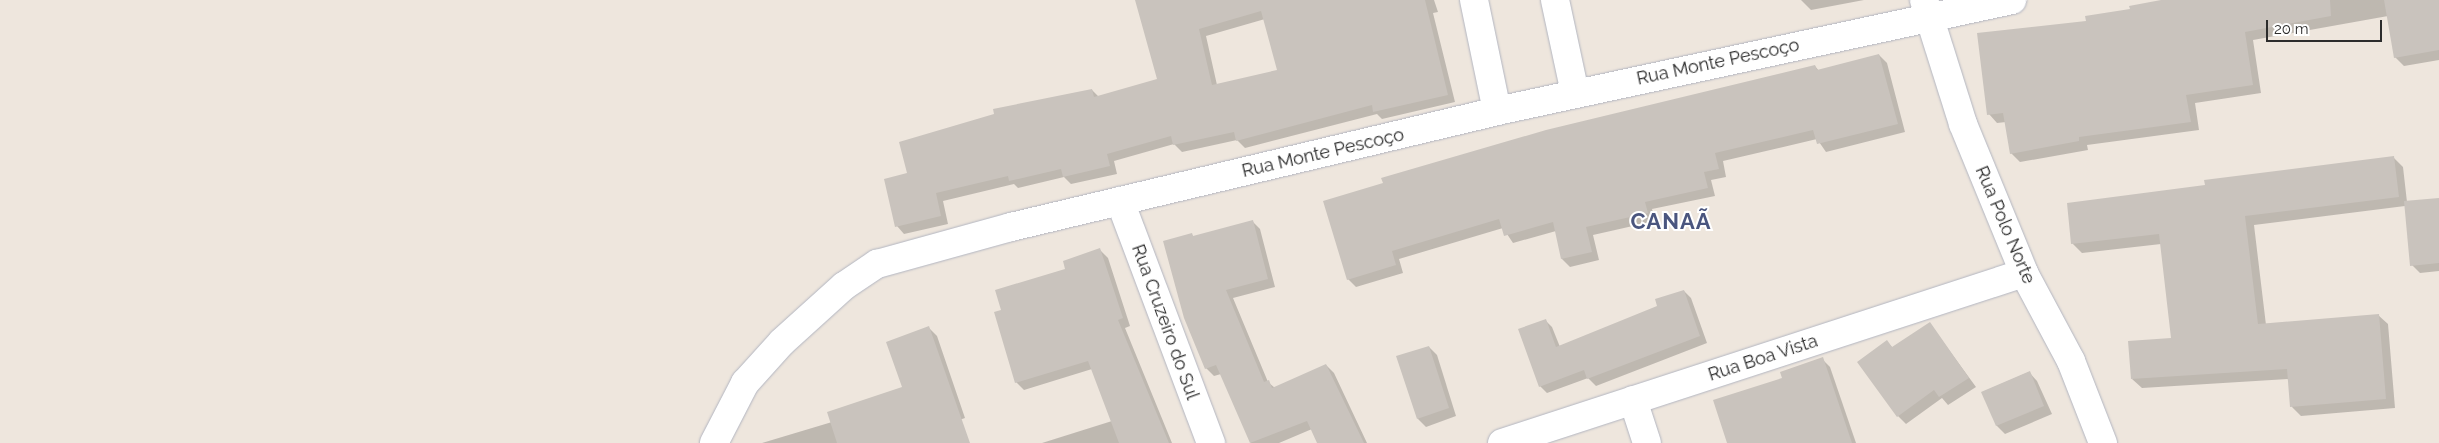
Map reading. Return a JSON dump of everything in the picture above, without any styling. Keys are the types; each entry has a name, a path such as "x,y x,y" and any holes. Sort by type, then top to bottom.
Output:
{"street":[{"path":"1474,0 1497,111"},
{"path":"1555,0 1575,93"},
{"name":"Rua Monte Pescoço","path":"714,443 745,383 782,342 844,286 877,264 931,247 1926,8 2012,0"},
{"name":"Rua Polo Norte","path":"1926,8 1963,124 2024,274 2071,361 2103,443"},
{"name":"Rua Cruzeiro do Sul","path":"1120,201 1211,443"},
{"name":"Rua Boa Vista","path":"1502,443 2024,274"},
{"path":"1633,400 1647,443"}],"building":[{"path":"1135,0 1425,0 1448,95 1373,112 1372,105 1236,141 1234,132 1173,145 1171,136 1107,154 1110,166 1063,177 1061,169 1009,181 1008,176 936,193 941,216 895,227 884,179 907,173 899,142 994,114 993,109 1092,89 1094,97 1157,79","holes":["1261,11 1277,70 1212,85 1199,29"]},
{"path":"2161,0 2330,0 2331,16 2245,32 2253,85 2186,95 2191,122 2079,137 2079,141 2010,154 2003,113 1987,115 1977,33 2086,21 2085,16 2130,9 2129,6"},
{"path":"2384,0 2439,0 2439,50 2394,58"},
{"path":"1879,54 1898,124 1817,144 1813,130 1715,153 1719,169 1704,172 1708,188 1645,202 1648,213 1586,227 1592,252 1561,259 1553,222 1504,236 1499,219 1392,251 1396,265 1347,280 1323,201 1383,183 1381,178 1546,130 1815,65 1817,70"},
{"path":"2394,156 2399,197 2245,216 2258,324 2379,314 2386,399 2290,407 2287,369 2131,379 2128,341 2171,338 2159,234 2071,244 2067,203 2205,185 2204,180"},
{"path":"2439,198 2439,263 2410,266 2404,201"},
{"path":"1253,220 1268,279 1226,290 1264,382 1269,380 1272,388 1326,364 1364,443 1317,443 1307,421 1250,443 1216,365 1205,369 1184,318 1163,241 1192,233 1193,236"},
{"path":"1100,248 1123,318 1118,320 1169,443 1119,443 1088,361 1015,383 994,312 1001,310 995,290 1065,269 1063,261"},
{"path":"1684,290 1700,336 1587,379 1584,370 1539,387 1518,329 1546,319 1556,347 1657,306 1655,299"},
{"path":"1930,322 1969,378 1939,397 1934,390 1897,417 1857,362 1887,340 1892,347"},
{"path":"929,326 970,443 837,443 827,412 902,387 886,342"},
{"path":"1429,346 1449,408 1417,419 1396,356"},
{"path":"1823,357 1852,443 1727,443 1713,400 1782,378 1780,372"},
{"path":"2030,371 2044,406 1996,426 1981,392"}],"district":[{"name":"CANAÃ","path":"1671,222"}]}
